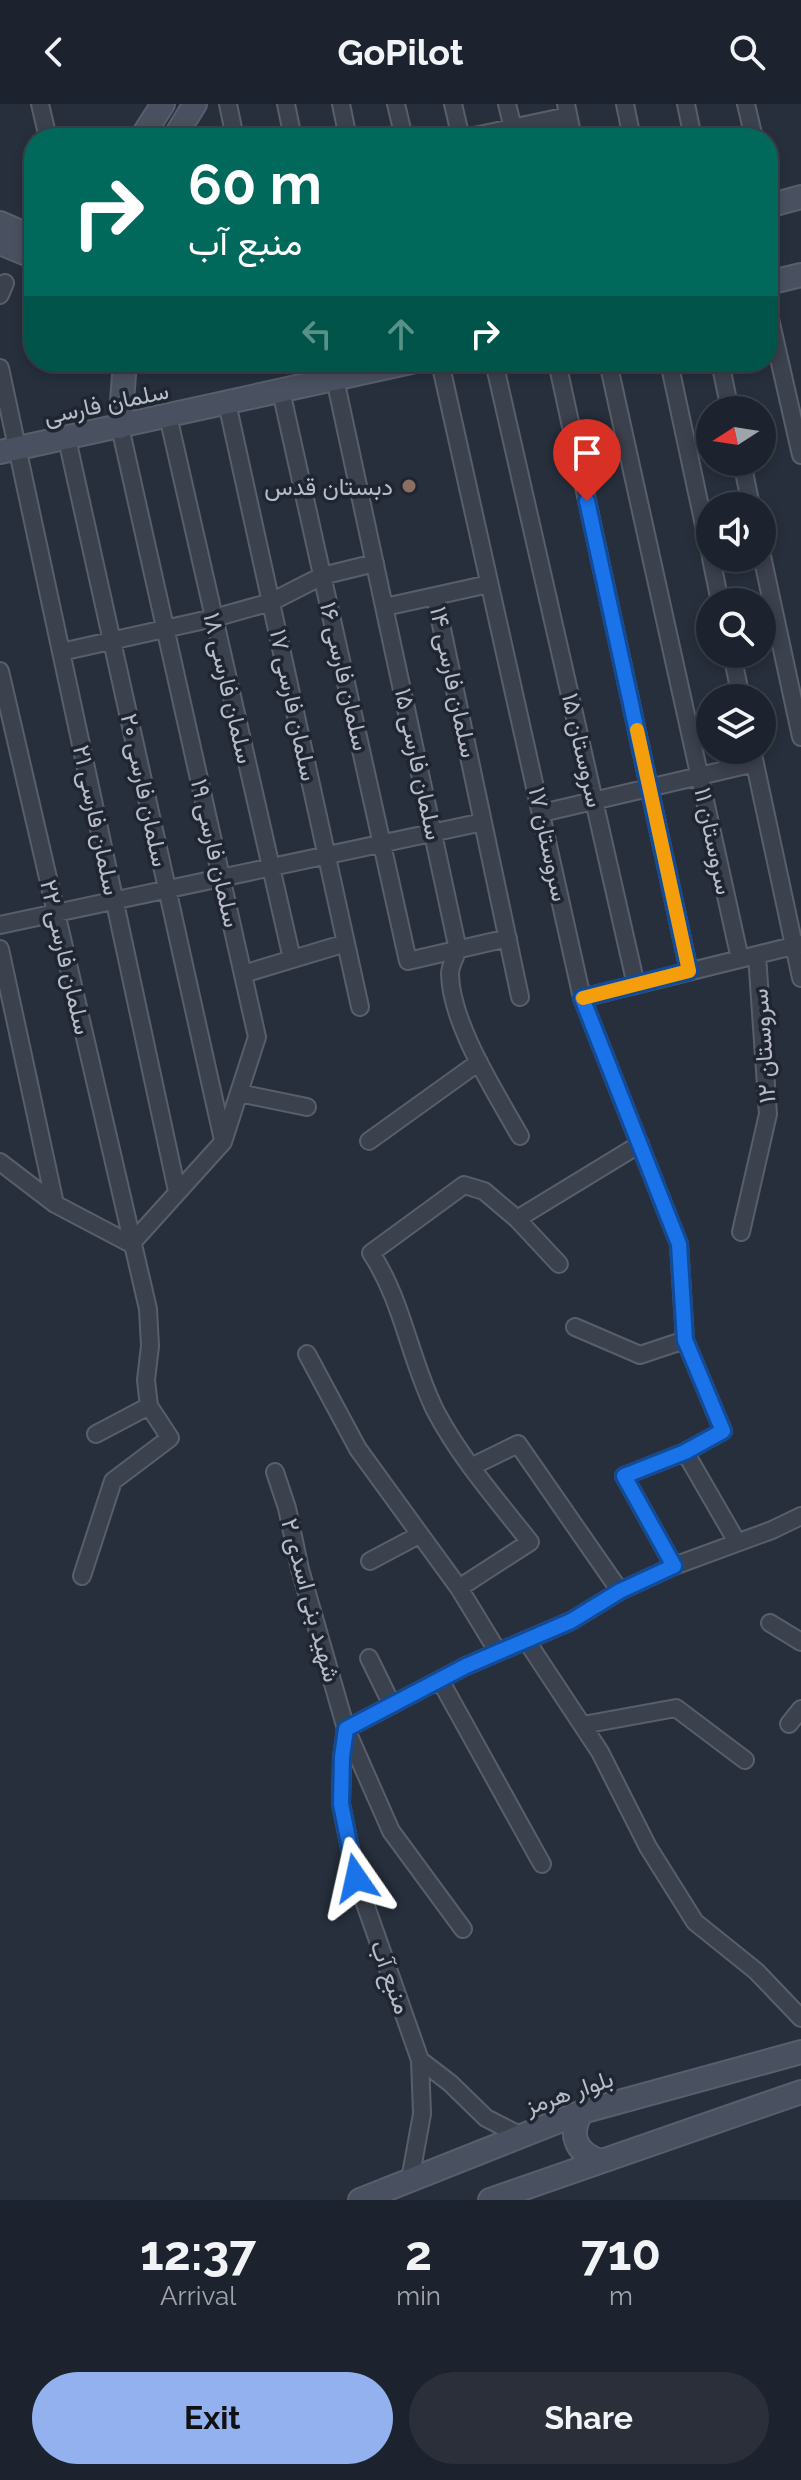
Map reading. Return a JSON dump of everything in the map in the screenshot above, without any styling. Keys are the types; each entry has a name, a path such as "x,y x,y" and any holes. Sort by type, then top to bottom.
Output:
{"main road":[{"path":"180,128 195,104"},
{"path":"147,128 159,106"},
{"path":"778,201 801,197"},
{"path":"0,223 24,234"},
{"path":"0,243 24,253"},
{"path":"778,281 801,275"},
{"path":"120,427 124,372"},
{"name":"سلمان فارسی","path":"9,450 366,372"},
{"name":"بلوار هرمز","path":"360,2200 582,2112 801,2052"},
{"path":"490,2200 801,2092"},
{"path":"582,2112 576,2122 579,2146 586,2157 601,2161"}],"street":[{"path":"40,104 46,128"},
{"path":"228,104 233,128"},
{"path":"286,104 291,128"},
{"path":"341,104 346,128"},
{"path":"396,104 402,128"},
{"path":"453,104 460,128"},
{"path":"507,104 513,128"},
{"path":"625,104 630,128"},
{"path":"686,104 691,128"},
{"path":"746,104 752,128"},
{"path":"526,128 567,110"},
{"path":"778,354 801,454"},
{"name":"سلمان فارسی ۲۱","path":"0,368 9,450 61,652 177,1191"},
{"path":"442,372 489,584"},
{"name":"سروستان ۱۵","path":"496,372 636,985"},
{"path":"559,372 689,971"},
{"name":"سروستان ۱۱","path":"610,372 740,959"},
{"path":"671,372 697,492"},
{"path":"722,372 727,396"},
{"name":"سلمان فارسی ۱۵","path":"335,379 458,950 450,972 458,1011 469,1043 520,1136"},
{"name":"سلمان فارسی ۱۶","path":"281,391 408,961 458,950"},
{"name":"سلمان فارسی ۱۷","path":"227,403 360,1007"},
{"name":"سلمان فارسی ۱۸","path":"168,416 292,959"},
{"name":"سلمان فارسی ۱۹","path":"120,427 257,1037 223,1142 131,1244"},
{"name":"سلمان فارسی ۲۰","path":"67,439 223,1142"},
{"path":"61,652 271,602 322,576 375,563"},
{"path":"765,572 801,737"},
{"name":"سلمان فارسی ۱۴","path":"489,584 435,596 520,997"},
{"name":"سروستان ۱۷","path":"489,584 582,998 679,1244 685,1340 723,1431 685,1452"},
{"path":"385,607 435,596"},
{"name":"سلمان فارسی ۲۲","path":"0,671 131,1244"},
{"path":"542,813 699,776 731,764"},
{"path":"755,764 798,945 801,978"},
{"path":"0,925 483,822"},
{"path":"458,950 508,938"},
{"path":"243,974 346,943"},
{"path":"582,998 798,945"},
{"path":"0,949 55,1204"},
{"name":"سروستان ۱۲","path":"741,1232 768,1114 757,955"},
{"path":"369,1141 479,1062"},
{"path":"239,1093 307,1107"},
{"path":"517,1219 640,1144"},
{"path":"0,1162 55,1204 131,1244 148,1309 150,1346 146,1380 149,1406 170,1438 113,1481 82,1576"},
{"path":"459,1588 530,1542 471,1467 435,1410 393,1294 371,1253 464,1185 484,1191 517,1219 559,1264"},
{"path":"575,1327 640,1355 685,1340"},
{"path":"307,1354 358,1449 459,1588 498,1652"},
{"path":"96,1434 149,1406"},
{"path":"471,1467 518,1444 620,1591"},
{"path":"674,1566 624,1476 685,1452 737,1542"},
{"name":"شهید بنی اسدی ۲","path":"275,1472 346,1729"},
{"path":"463,1929 391,1831 346,1729 498,1652 571,1621 620,1591 674,1566 772,1530 801,1516"},
{"path":"370,1561 419,1535"},
{"path":"770,1623 801,1642"},
{"path":"526,1640 600,1752 648,1847 695,1922 756,1971 801,2018"},
{"path":"369,1658 392,1705"},
{"path":"440,1680 542,1864"},
{"path":"583,1725 676,1708 745,1760"},
{"path":"789,1724 801,1709"},
{"name":"منبع آب","path":"346,1729 341,1804 356,1878 420,2060 422,2114 410,2180"},
{"path":"420,2060 450,2083 486,2118 521,2136"}],"slow traffic":[{"path":"583,998 689,971 637,730"}],"place":[{"name":"دبستان قدس","path":"409,486"}],"route":[{"path":"356,1878 341,1804 346,1729 466,1666 571,1621 620,1591 674,1566 624,1476 685,1452 723,1431 685,1340 679,1244 582,998 689,971 587,501"}]}
